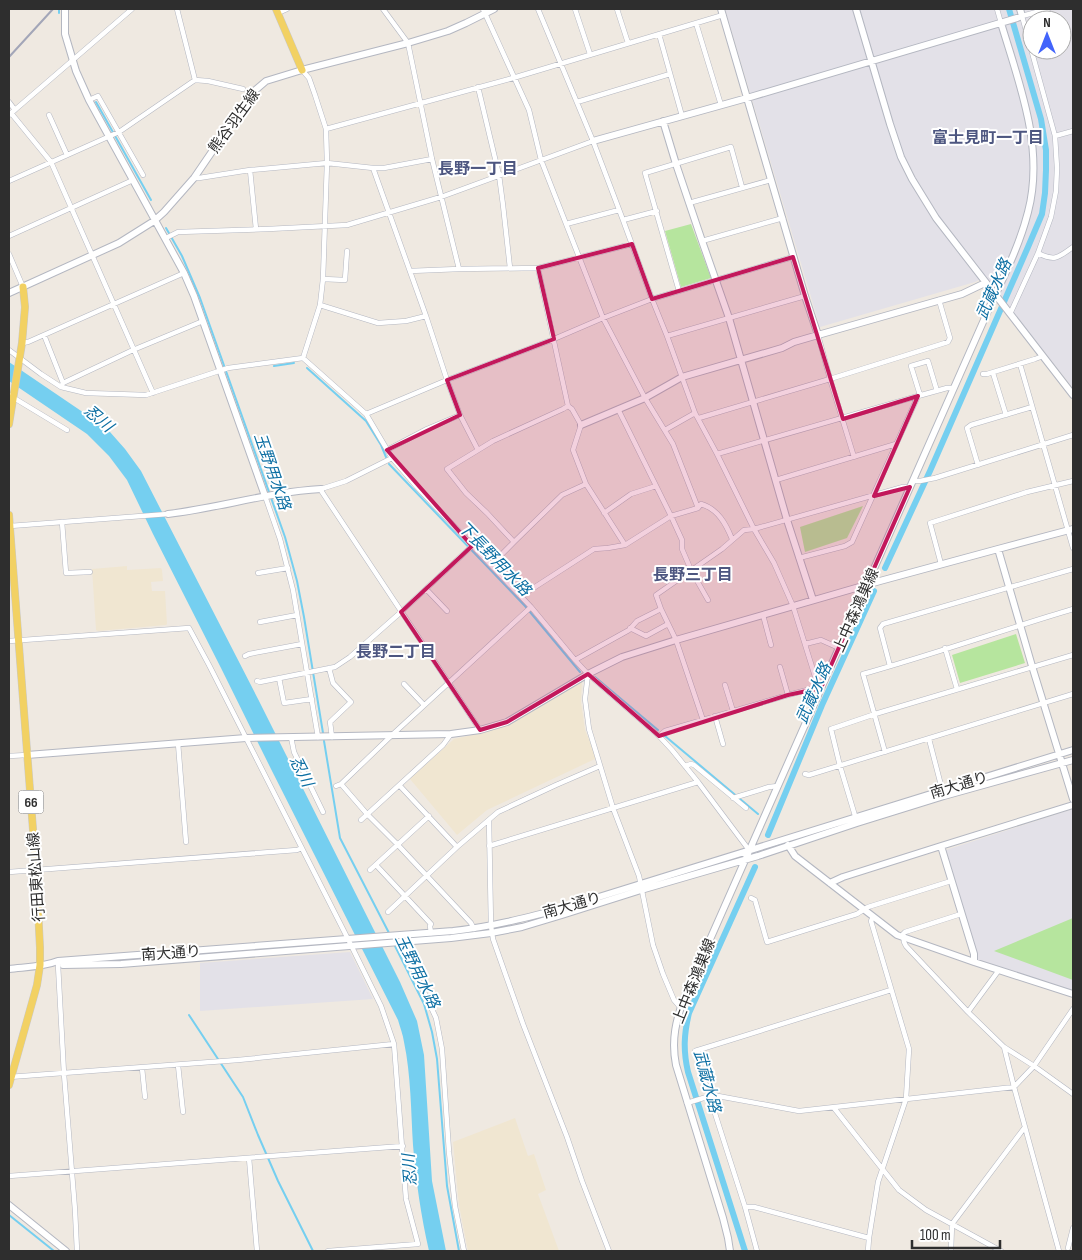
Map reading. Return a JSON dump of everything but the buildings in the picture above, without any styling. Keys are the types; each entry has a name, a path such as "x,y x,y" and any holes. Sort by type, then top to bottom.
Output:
{"main road":[{"path":"277,11 302,70"},
{"path":"9,424 12,395 22,343 25,307 23,287"},
{"name":"行田東松山線","path":"9,515 40,928 40,965 37,985 11,1067 9,1080"}],"street":[{"path":"65,9 65,34 84,92 143,175"},
{"path":"12,113 132,9"},
{"path":"177,9 195,80"},
{"path":"277,11 286,9"},
{"path":"384,9 408,43 432,159 459,269"},
{"name":"熊谷羽生線","path":"9,293 92,256 132,236 154,221 194,178 252,93 266,81 408,43 466,24 484,11 494,9"},
{"path":"538,9 593,141 695,413 718,454 754,529 774,563 792,606 820,687 665,731 658,736"},
{"path":"575,9 590,54"},
{"path":"617,9 628,44"},
{"path":"856,9 901,157 912,179 936,218 1073,395"},
{"path":"997,9 1003,22"},
{"path":"1008,312 1038,253 1051,216 1056,191 1057,168 1055,136 1020,17 1020,9"},
{"path":"166,237 178,232 347,225 441,197 593,141 747,98 1048,9"},
{"path":"484,11 529,110 540,160 603,318 645,398 673,444 698,508"},
{"path":"326,129 513,78 696,23 722,12 854,457"},
{"name":"上中森鴻巣線","path":"730,1251 726,1226 690,1102 677,1070 674,1050 675,1027 680,1008 820,687 914,483 954,388 997,298 1020,240 1032,198 1034,152 1003,22"},
{"path":"696,23 721,105"},
{"path":"659,34 682,116"},
{"path":"302,70 309,78 326,129 327,163 323,279 320,305 303,358"},
{"path":"577,102 670,74"},
{"path":"9,181 114,134 195,80 243,89"},
{"path":"478,86 499,175 510,268"},
{"path":"89,100 98,96 133,180 154,221 166,237 184,273 224,369 268,495 288,568 302,644 311,672 312,698 318,737"},
{"path":"9,102 12,113 51,162 152,393"},
{"path":"49,114 67,155"},
{"path":"663,121 729,318 812,600"},
{"path":"1055,136 1073,131"},
{"path":"680,291 645,173 731,147 742,188"},
{"path":"194,178 250,170 327,163 384,168 432,159"},
{"path":"373,168 460,415 478,450"},
{"path":"250,170 256,229"},
{"path":"9,236 133,180"},
{"path":"689,202 771,180"},
{"path":"566,224 619,210"},
{"path":"623,220 657,210"},
{"path":"702,241 782,218"},
{"path":"410,271 538,268 632,244"},
{"path":"1038,253 1054,259 1073,247"},
{"path":"323,279 345,280 347,251"},
{"path":"9,254 23,287"},
{"path":"366,414 652,299 794,257"},
{"path":"538,268 568,406 572,409 581,425 573,450 586,484 625,545"},
{"path":"22,343 114,305 184,273"},
{"path":"581,425 645,398 682,377 782,348 794,342 968,292 985,283"},
{"path":"667,336 805,296"},
{"path":"699,418 948,342 950,338 939,300"},
{"path":"320,305 378,323 406,321 426,316"},
{"path":"62,385 133,350 203,321"},
{"path":"44,335 62,385"},
{"path":"9,350 19,360 41,374 62,385 86,393 146,395 224,369 303,358 366,414 392,458 470,548 491,565 521,596 529,608 588,674 658,736 698,782 749,850"},
{"path":"983,374 992,373 1043,356"},
{"path":"799,558 845,546 852,542 919,396 912,366 928,361 937,391"},
{"path":"1020,364 1055,486 1071,530 1073,548"},
{"path":"992,373 1006,415"},
{"path":"718,454 919,396 954,388"},
{"path":"12,395 68,430"},
{"path":"514,542 466,493 446,469 494,441 564,410 568,406"},
{"path":"978,465 967,428 971,425 1032,407"},
{"path":"618,409 682,540 682,549 691,570 708,600"},
{"path":"664,430 695,413"},
{"path":"387,450 427,429 460,415"},
{"path":"703,720 676,640 660,609 656,595 722,549 744,530 754,529 874,496 1073,435"},
{"path":"776,480 896,444"},
{"path":"9,526 188,512 268,495 321,489 346,481 392,458"},
{"path":"941,564 930,523 1027,492 1073,481"},
{"path":"491,565 562,495 586,484"},
{"path":"604,513 630,494 656,486"},
{"path":"321,489 480,730"},
{"path":"521,596 594,549 625,545 671,516 698,508 701,504 708,506 718,514 732,539"},
{"path":"62,522 66,573 90,572"},
{"path":"9,756 248,738 451,734 480,730 507,722 588,674 622,658 676,640 867,584 1071,530"},
{"path":"257,681 260,682 335,667 350,657 470,548"},
{"path":"998,548 1073,799"},
{"path":"258,573 288,568"},
{"path":"890,666 880,628 883,624 1073,569"},
{"path":"426,589 447,611"},
{"path":"474,929 471,923 397,844 339,785 529,608"},
{"path":"575,660 630,628 637,621 660,609"},
{"path":"885,752 863,674 1073,609"},
{"path":"763,615 771,645"},
{"path":"260,622 298,616"},
{"path":"630,628 646,636 668,624"},
{"path":"9,641 189,628 248,738 302,848 352,942 381,1006 394,1044 406,1199 420,1251"},
{"path":"805,644 821,640 839,648"},
{"path":"245,656 302,644"},
{"path":"945,648 957,689"},
{"path":"856,820 829,728 1073,655"},
{"path":"780,667 788,695"},
{"path":"329,668 333,684 351,702 330,722 332,737"},
{"path":"588,674 585,700 589,729 613,808 638,876 653,945 674,1000 680,1008"},
{"path":"279,678 284,703 312,698"},
{"path":"404,684 424,705"},
{"path":"725,685 733,711"},
{"path":"805,774 809,775 840,766 1073,694"},
{"path":"715,716 723,744"},
{"path":"361,820 443,745 451,734"},
{"path":"291,737 294,752 323,812"},
{"path":"929,739 943,793"},
{"path":"178,743 186,842"},
{"name":"南大通り","path":"400,940 430,933 522,926 562,915 749,850 856,820 1073,750"},
{"name":"南大通り","path":"943,793 1073,760"},
{"path":"685,766 694,765 736,797 746,808"},
{"path":"388,912 457,847 498,812 600,766"},
{"path":"489,846 698,782"},
{"path":"400,786 457,847"},
{"path":"736,797 778,786"},
{"path":"830,883 843,877 1073,805"},
{"path":"370,870 429,816"},
{"path":"489,820 491,929 522,1024 567,1137 609,1251"},
{"name":"南大通り","path":"641,887 745,860 856,820"},
{"path":"784,839 795,856 897,935 1073,994"},
{"path":"942,846 974,954 974,962"},
{"path":"9,872 297,850 302,848"},
{"path":"376,865 431,924 430,933"},
{"path":"751,898 754,900 767,942 857,914 865,909 951,881"},
{"path":"962,914 905,932 903,934 906,946 1004,1047 1073,1094"},
{"path":"868,1251 878,1182 906,1099 909,1049 871,921 874,917"},
{"name":"南大通り","path":"9,969 55,964 58,961 388,939 451,938 491,929"},
{"path":"400,940 436,1018 439,1030 455,1206 464,1251"},
{"path":"55,964 77,1251"},
{"path":"968,1012 999,970"},
{"path":"757,1251 695,1051 891,990"},
{"path":"690,1102 710,1096 718,1096 799,1111 1014,1087 1034,1066 1073,1009"},
{"path":"9,1080 394,1044"},
{"path":"1004,1047 1059,1249 1062,1246 1071,1248 1073,1228"},
{"path":"178,1065 182,1112"},
{"path":"142,1068 145,1097"},
{"path":"834,1108 899,1190 926,1210 1001,1251"},
{"path":"951,1251 952,1224 1026,1127"},
{"path":"9,1176 403,1146"},
{"path":"249,1158 257,1251"},
{"path":"9,1205 66,1251"},
{"path":"744,1207 754,1207 869,1238"},
{"path":"328,1251 418,1244"}],"highlighted area":[{"path":"632,244 652,299 793,257 843,419 918,396 874,496 910,487 821,688 788,695 659,736 588,674 507,722 480,730 401,612 472,546 387,450 460,415 447,380 554,339 538,268"}],"shaded area":[{"path":"725,9 1073,9 1073,388 985,277 975,282 820,327"},
{"path":"127,566 127,570 161,568 163,581 151,582 152,591 165,591 167,624 98,631 96,630 92,569"},
{"path":"582,679 581,702 585,730 597,758 487,810 457,835 410,779 454,739 507,725"},
{"path":"1073,809 1073,992 976,961 976,952 946,850"},
{"path":"350,952 373,999 200,1011 200,963"},
{"path":"515,1118 528,1156 534,1154 546,1190 538,1194 559,1251 468,1251 459,1205 453,1142"}],"green space":[{"path":"691,224 711,278 681,287 665,231"},
{"path":"863,506 847,538 805,552 800,527"},
{"path":"1016,634 1025,663 960,683 952,655"},
{"path":"1073,918 1073,980 994,951"}],"water":[{"path":"9,362 110,432 141,471 400,982 417,1021 424,1055 432,1181 446,1251 429,1251 426,1238 414,1158 408,1067 404,1039 398,1020 127,480 109,456 87,434 9,381"}],"waterway":[{"name":"武蔵水路","path":"885,568 930,471 1042,214 1045,193 1046,150 1041,119 1009,9"},
{"name":"玉野用水路","path":"96,102 151,200"},
{"name":"玉野用水路","path":"166,228 182,256 200,298 285,537 297,581 304,617 323,733"},
{"name":"下長野用水路","path":"274,366 294,363"},
{"name":"下長野用水路","path":"307,368 366,421 386,457"},
{"name":"下長野用水路","path":"389,464 525,606 580,672"},
{"name":"武蔵水路","path":"768,835 822,705 874,591"},
{"name":"下長野用水路","path":"595,677 658,730"},
{"name":"下長野用水路","path":"665,736 758,814"},
{"name":"玉野用水路","path":"324,741 340,838 389,933"},
{"name":"武蔵水路","path":"745,1251 688,1072 685,1042 689,1013 755,867"},
{"name":"玉野用水路","path":"394,944 424,1004 432,1032 437,1059 447,1186 459,1251"},
{"path":"189,1015 243,1097 278,1181 313,1251"},
{"path":"9,1215 54,1251"}],"railway":[{"path":"9,57 53,9"}],"district":[{"name":"富士見町一丁目","path":"988,137"},
{"name":"長野一丁目","path":"478,168"},
{"name":"長野三丁目","path":"693,574"},
{"name":"長野二丁目","path":"396,651"}],"water label":[{"name":"忍川","path":"99,418"},
{"name":"忍川","path":"302,771"},
{"name":"忍川","path":"409,1170"}]}
